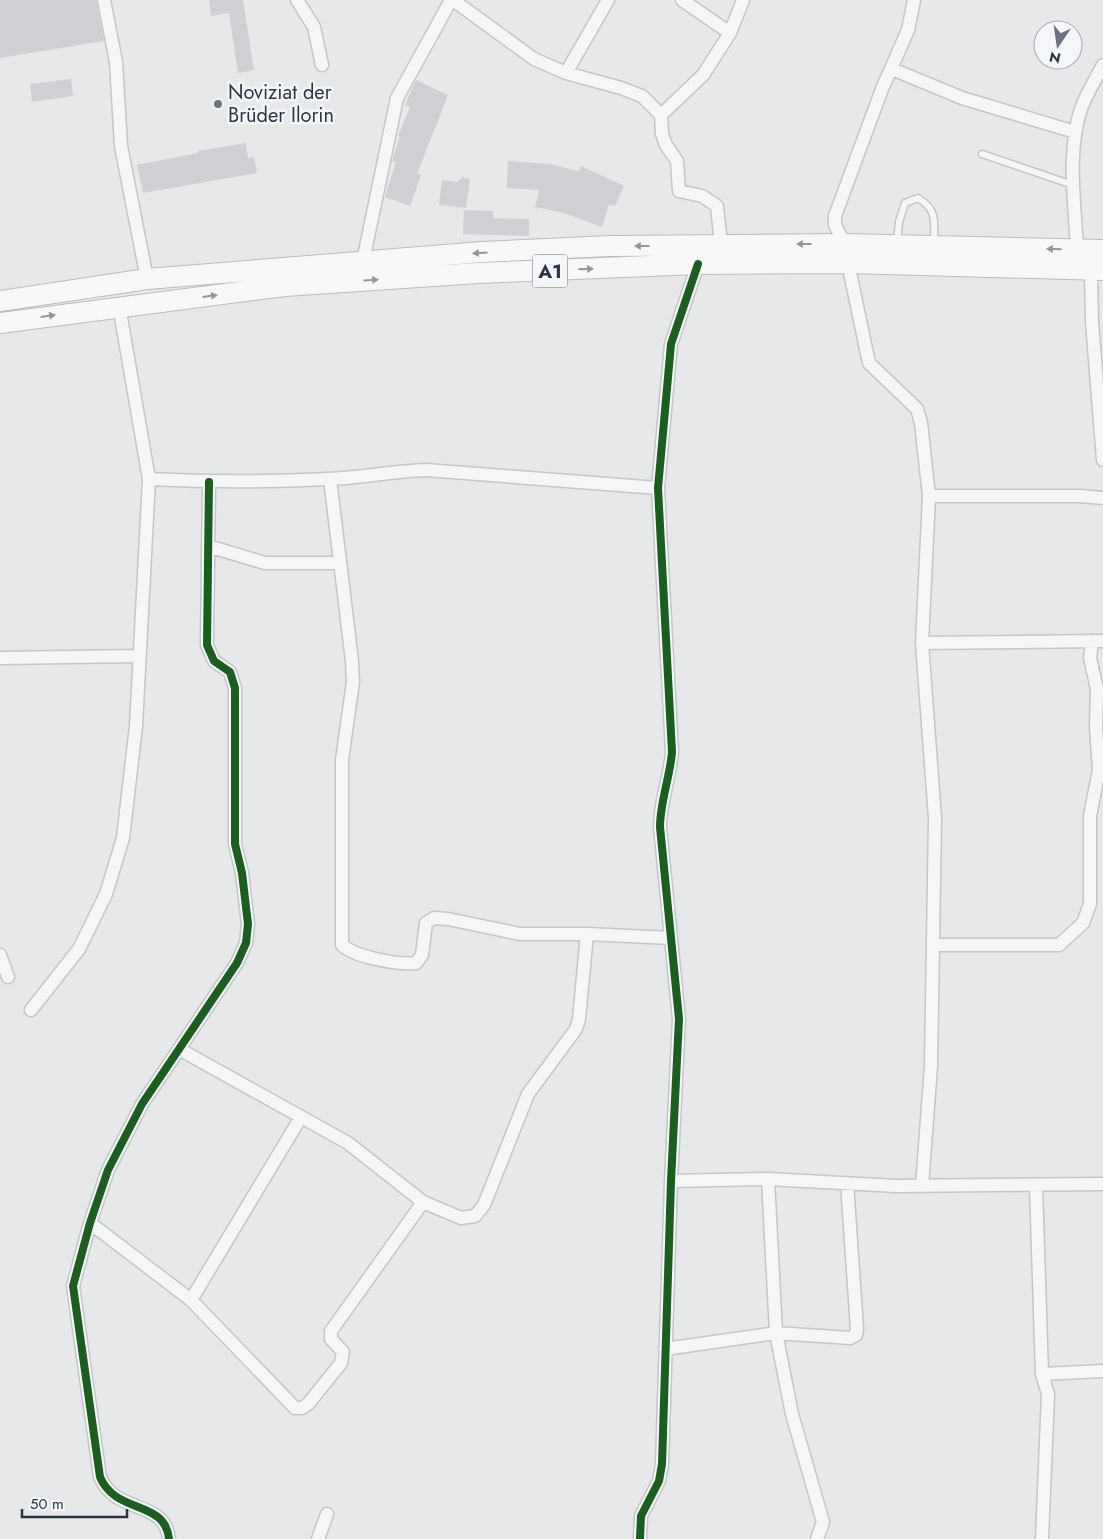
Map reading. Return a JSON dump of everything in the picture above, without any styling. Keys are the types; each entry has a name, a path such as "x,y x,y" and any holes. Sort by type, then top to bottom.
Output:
{"highway":[{"name":"A1","path":"0,323 119,306 285,286 478,273 698,264 846,253 897,244 1103,250"},
{"name":"A1","path":"0,301 147,280 482,252 610,246 721,245 1097,270"}],"street":[{"path":"104,0 116,62 121,146 147,280"},
{"path":"297,0 314,27 322,65"},
{"path":"363,261 397,98 452,0 534,58 566,73 642,96 661,115 662,134 666,145 677,161 679,190 702,196 717,206 721,245"},
{"path":"566,73 608,0"},
{"path":"682,0 730,33"},
{"path":"661,115 703,75 730,33 743,0"},
{"path":"914,0 908,30 835,216 836,225 846,253 869,363 917,409 921,423 929,496 922,643 935,818 931,1066 922,1186"},
{"path":"1077,250 1074,186 1075,132 1083,105 1103,65"},
{"path":"892,69 962,98 1075,132"},
{"path":"640,1539 641,1516 659,1481 662,1464 670,1180 679,1019 660,827 660,814 672,752 658,488 671,344 698,264"},
{"path":"1097,270 1092,322 1103,460"},
{"path":"31,1010 79,949 106,894 123,838 135,736 149,479 119,306"},
{"path":"149,479 209,482 330,479 390,471 426,470 658,488"},
{"path":"330,479 353,682 342,760 342,945 350,952 406,964 416,963 422,955 426,923 434,918 520,934 588,934 671,938"},
{"path":"169,1539 168,1532 158,1516 114,1497 105,1490 100,1477 74,1286 90,1223 108,1170 142,1104 237,963 246,943 248,924 242,874 235,844 235,688 230,672 214,661 207,645 209,482"},
{"path":"929,496 1080,496 1103,498"},
{"path":"208,546 265,563 340,563"},
{"path":"922,643 1097,641 1090,658 1097,689 1096,728 1099,770 1090,816 1090,904 1082,923 1059,945 933,945"},
{"path":"0,658 139,656"},
{"path":"179,1049 348,1143 423,1202 461,1218 475,1216 484,1205 528,1094 576,1029 579,1019 588,934"},
{"path":"0,955 8,977"},
{"path":"191,1300 301,1117"},
{"path":"670,1180 768,1179 922,1186 1103,1184"},
{"path":"768,1179 776,1333 792,1414 823,1522 817,1539"},
{"path":"665,1349 776,1333 850,1338 856,1335 847,1183"},
{"path":"1036,1186 1042,1374 1048,1394 1042,1539"},
{"path":"90,1223 191,1300 294,1408 302,1408 308,1404 341,1363 343,1352 331,1339 332,1331 423,1202"},
{"path":"1042,1374 1103,1371"},
{"path":"318,1539 327,1514"}],"lane":[{"path":"982,154 1074,186"},
{"path":"897,244 899,222 905,203 918,198 929,204 934,216 934,245"}],"building":[{"path":"0,0 96,0 104,41 0,58"},
{"path":"209,0 243,0 254,70 238,73 229,13 211,16"},
{"path":"71,79 73,96 32,102 30,84"},
{"path":"416,80 448,95 417,174 421,175 410,206 385,197 396,162 392,161 400,136 398,136 410,107 405,105"},
{"path":"246,143 248,158 254,157 257,173 143,193 137,165 198,153 198,151"},
{"path":"508,161 549,164 579,171 581,166 624,186 615,206 609,204 602,227 564,213 535,207 539,190 507,188"},
{"path":"462,177 470,179 466,208 439,205 442,180 457,182"},
{"path":"464,210 493,211 493,218 529,219 529,236 463,234"}],"cycle path":[{"path":"640,1539 641,1516 659,1481 662,1464 671,1181 679,1019 660,827 672,752 658,488 671,344 698,264"},
{"path":"169,1539 166,1526 159,1518 117,1497 107,1489 100,1477 73,1286 90,1223 108,1170 142,1104 237,963 246,943 248,924 242,873 235,844 235,688 230,672 214,661 207,645 209,482"}],"place":[{"name":"Noviziat der Brüder Ilorin","path":"218,104"}]}
